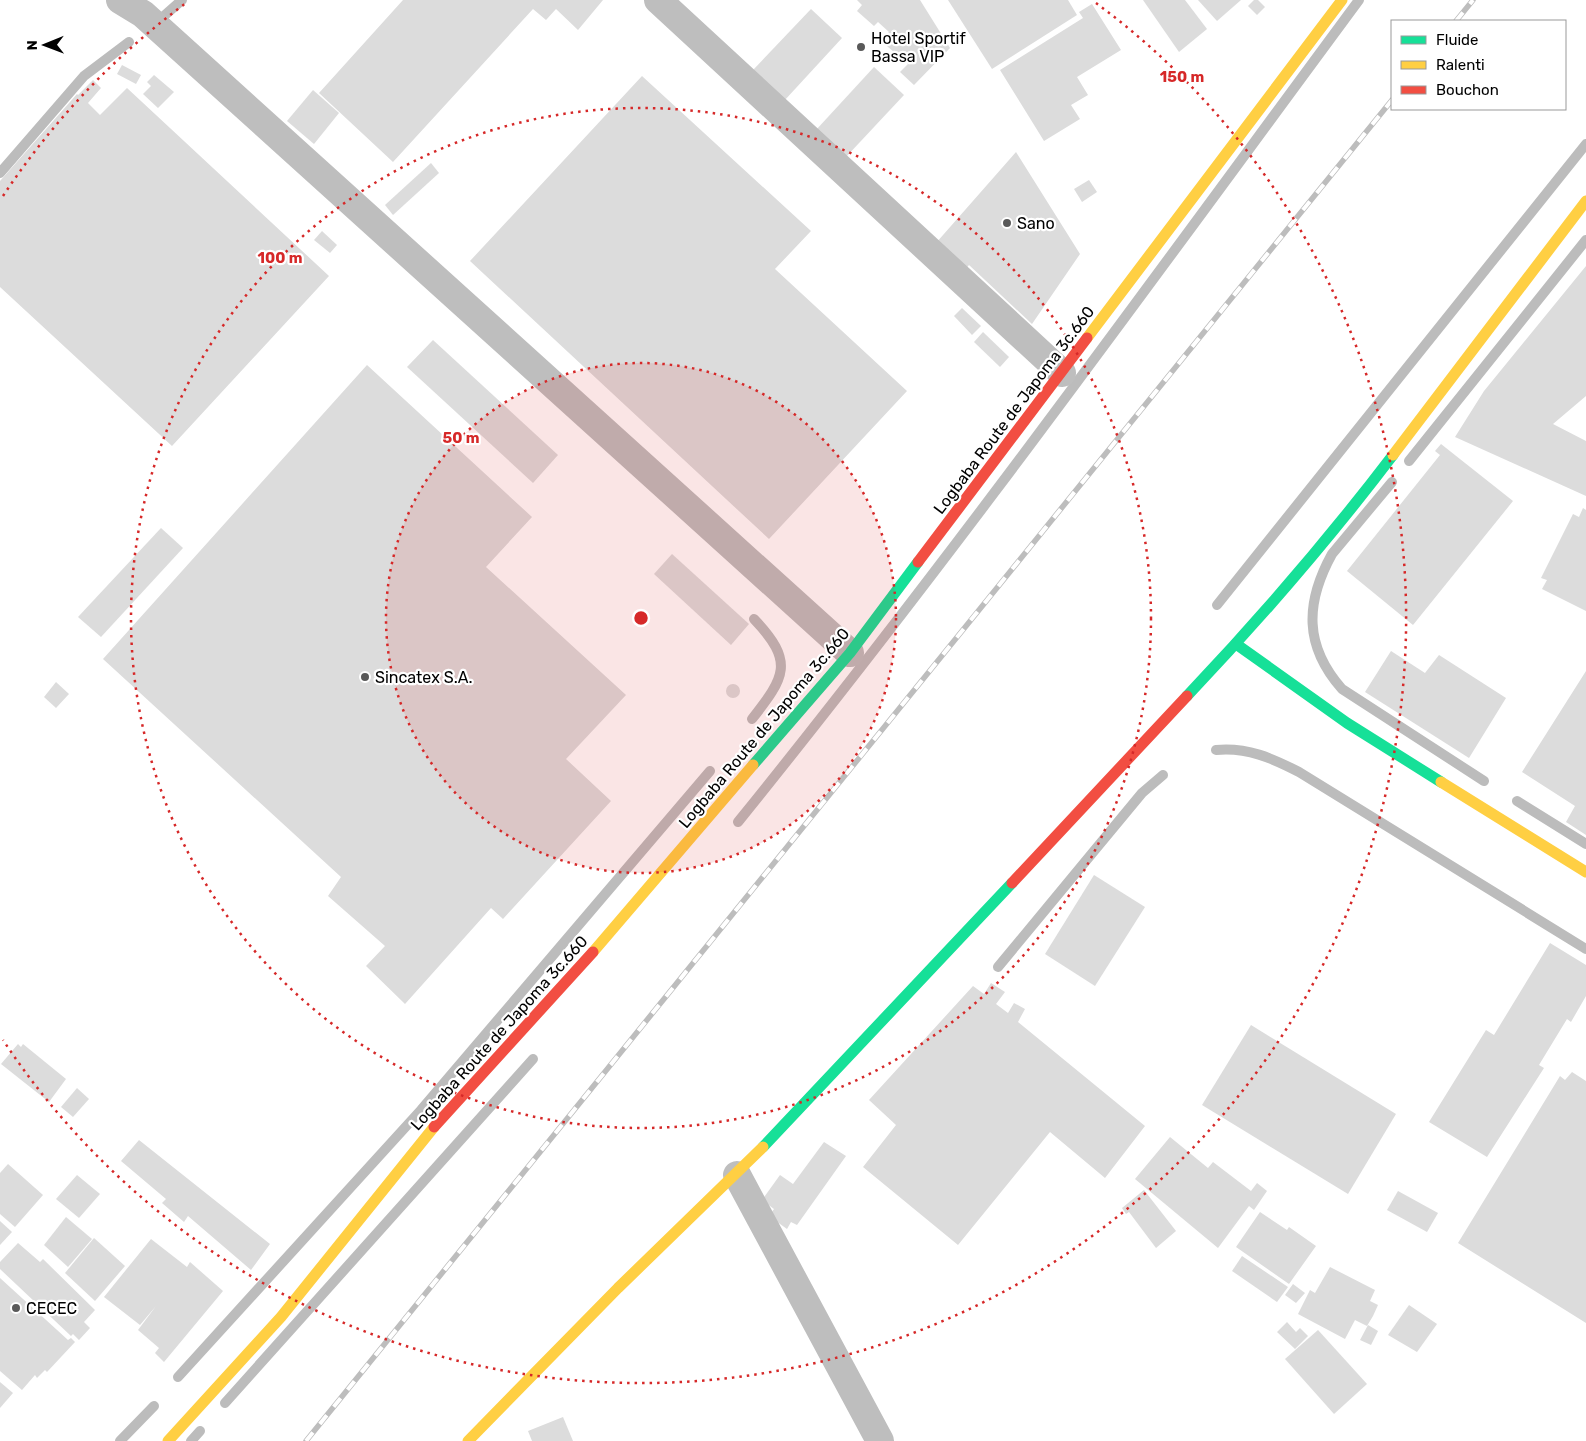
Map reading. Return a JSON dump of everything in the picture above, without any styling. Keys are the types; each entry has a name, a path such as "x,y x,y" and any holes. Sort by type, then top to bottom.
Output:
{"street":[{"path":"120,0 143,14 850,653"},
{"path":"658,0 1062,373"},
{"name":"Logbaba Route de Japoma 3c.660","path":"168,1441 280,1317 428,1134 602,942 850,653 1342,0"},
{"path":"468,1441 483,1423 618,1288 737,1175 1236,644 1350,511 1586,201"},
{"path":"1236,644 1347,723 1586,872"},
{"path":"737,1175 880,1441"}],"building":[{"path":"403,0 603,0 578,30 556,9 546,20 533,9 393,162 319,93"},
{"path":"857,0 920,0 950,48 914,85 900,72 908,64 881,41 889,32 878,22 874,26 857,11 862,5"},
{"path":"948,0 1068,0 1077,15 992,69"},
{"path":"1143,0 1185,0 1207,29 1179,52"},
{"path":"1198,0 1241,0 1217,21"},
{"path":"1254,0 1258,0 1265,7 1257,15 1248,6"},
{"path":"1092,4 1121,50 1077,77 1088,95 1071,105 1080,119 1044,141 1000,70 1083,18 1079,12"},
{"path":"811,9 842,38 784,101 753,70"},
{"path":"122,65 141,75 136,84 117,74"},
{"path":"874,67 904,95 845,158 816,130"},
{"path":"154,75 174,92 158,108 143,94 151,86 147,82"},
{"path":"642,76 811,231 775,269 907,391 769,539 470,261"},
{"path":"93,80 101,88 88,103 100,115 127,88 329,276 172,446 0,287 0,181 77,94"},
{"path":"313,90 339,113 314,144 287,121"},
{"name":"Sano","path":"1016,152 1080,254 1032,324 969,265 965,270 936,243"},
{"path":"431,163 439,173 393,215 385,205"},
{"path":"1089,180 1097,192 1082,202 1074,189"},
{"path":"322,231 337,245 330,253 314,240"},
{"path":"1586,266 1586,396 1553,424 1586,441 1586,496 1455,437 1484,391"},
{"path":"962,308 981,326 972,335 954,316"},
{"path":"983,332 1009,357 1000,367 974,342"},
{"path":"433,340 558,455 533,483 407,367"},
{"name":"Sincatex S.A.","path":"367,365 532,517 486,567 626,695 566,759 611,801 503,919 491,908 405,1004 366,966 385,946 328,896 341,877 103,659"},
{"path":"1441,444 1513,501 1413,625 1347,571 1440,455 1435,451"},
{"path":"1583,508 1586,510 1586,611 1542,589 1547,580 1541,578 1573,514 1579,517"},
{"path":"161,528 183,548 101,637 78,617"},
{"path":"672,554 749,624 731,645 654,574"},
{"path":"1391,651 1425,673 1439,655 1506,698 1469,758 1365,692"},
{"path":"1586,671 1586,835 1566,822 1575,806 1522,772"},
{"path":"56,682 69,694 56,708 44,697"},
{"path":"730,684 736,684 740,691 736,698 730,698 726,694 726,688"},
{"path":"1094,875 1145,907 1095,986 1045,954"},
{"path":"1550,943 1586,965 1586,996 1571,1022 1567,1019 1539,1065 1544,1068 1487,1157 1429,1122 1486,1030 1494,1035"},
{"path":"991,983 1005,992 996,1004 1008,1013 1014,1003 1025,1009 1018,1022 1145,1126 1105,1178 1050,1132 958,1245 863,1167 896,1125 869,1100 973,986 984,994"},
{"path":"1251,1025 1396,1114 1348,1194 1202,1105"},
{"path":"18,1044 21,1047 23,1044 66,1079 49,1102 1,1064"},
{"path":"1572,1072 1586,1081 1586,1323 1458,1243 1560,1076 1565,1080"},
{"path":"77,1088 89,1099 73,1117 61,1107"},
{"path":"1170,1137 1208,1168 1213,1162 1251,1191 1257,1183 1267,1191 1254,1210 1249,1206 1218,1248 1135,1179"},
{"path":"139,1140 270,1244 251,1270 188,1216 184,1222 162,1203 166,1199 121,1161"},
{"path":"824,1142 846,1156 797,1225 791,1222 787,1229 769,1216 774,1209 762,1200 780,1175 793,1184"},
{"path":"8,1164 43,1195 15,1227 0,1214 0,1173"},
{"path":"77,1175 100,1194 79,1218 56,1199"},
{"path":"1144,1190 1176,1231 1156,1248 1129,1212 1126,1214 1122,1208"},
{"path":"1398,1191 1438,1213 1427,1232 1387,1210"},
{"path":"1260,1212 1287,1230 1289,1227 1316,1246 1289,1284 1236,1247"},
{"path":"66,1217 92,1239 68,1267 44,1245"},
{"path":"0,1221 12,1232 0,1245"},
{"path":"94,1238 125,1266 95,1301 65,1273"},
{"path":"151,1239 187,1267 190,1262 223,1291 164,1362 155,1353 159,1348 138,1330 156,1306 140,1325 104,1297"},
{"path":"18,1243 40,1262 43,1259 95,1310 84,1322 90,1328 79,1340 73,1334 71,1336 0,1269 0,1262"},
{"path":"1242,1256 1288,1287 1277,1302 1232,1271"},
{"path":"1330,1267 1375,1290 1370,1301 1378,1305 1367,1326 1355,1320 1345,1339 1298,1314 1310,1290 1315,1293"},
{"name":"CECEC","path":"0,1278 68,1340 71,1338 75,1342 47,1372 45,1370 37,1378 35,1375 22,1390 0,1371"},
{"path":"1293,1284 1305,1293 1296,1303 1285,1295"},
{"path":"1409,1305 1437,1324 1417,1352 1388,1335"},
{"path":"1287,1322 1296,1332 1300,1328 1308,1336 1295,1349 1277,1332"},
{"path":"1368,1325 1378,1331 1371,1345 1360,1340"},
{"path":"1318,1330 1367,1384 1334,1414 1285,1359"},
{"path":"0,1382 13,1393 0,1408"},
{"path":"563,1417 573,1441 532,1441 528,1431"}],"waterway":[{"path":"156,23 182,0"},
{"path":"738,822 976,517 1359,0"},
{"path":"0,173 84,76 129,42"},
{"path":"1217,605 1586,144"},
{"path":"1409,461 1586,240"},
{"path":"1392,482 1332,554 1323,572 1313,607 1315,640 1321,657 1342,689 1484,781"},
{"path":"752,719 772,692 781,669 776,647 754,619"},
{"path":"1216,750 1249,752 1279,762 1299,772 1586,949"},
{"path":"178,1377 421,1110 710,771"},
{"path":"998,967 1142,793 1163,775"},
{"path":"1517,801 1586,844"},
{"path":"225,1403 533,1059"},
{"path":"120,1441 154,1406"},
{"path":"191,1441 200,1431"}],"railway":[{"path":"1457,20 1473,0"},
{"path":"306,1441 1391,101"}],"traffic: fast":[{"path":"1187,696 1293,578 1393,455"},
{"path":"753,765 850,653 918,562"},
{"path":"1236,644 1347,723 1441,782"},
{"path":"763,1147 1012,883"}],"traffic: slow":[{"path":"1087,338 1342,0"},
{"path":"1393,455 1586,201"},
{"path":"593,952 753,765"},
{"path":"1441,782 1586,872"},
{"path":"168,1441 281,1317 434,1127"},
{"path":"468,1441 618,1288 763,1147"}],"traffic: jam":[{"path":"918,562 1087,338"},
{"path":"1012,883 1187,696"},
{"path":"434,1127 593,952"}],"place":[{"name":"Hotel Sportif Bassa VIP","path":"861,47"},
{"name":"Sano","path":"1007,223"},
{"name":"Sincatex S.A.","path":"365,677"},
{"name":"CECEC","path":"16,1308"}]}
